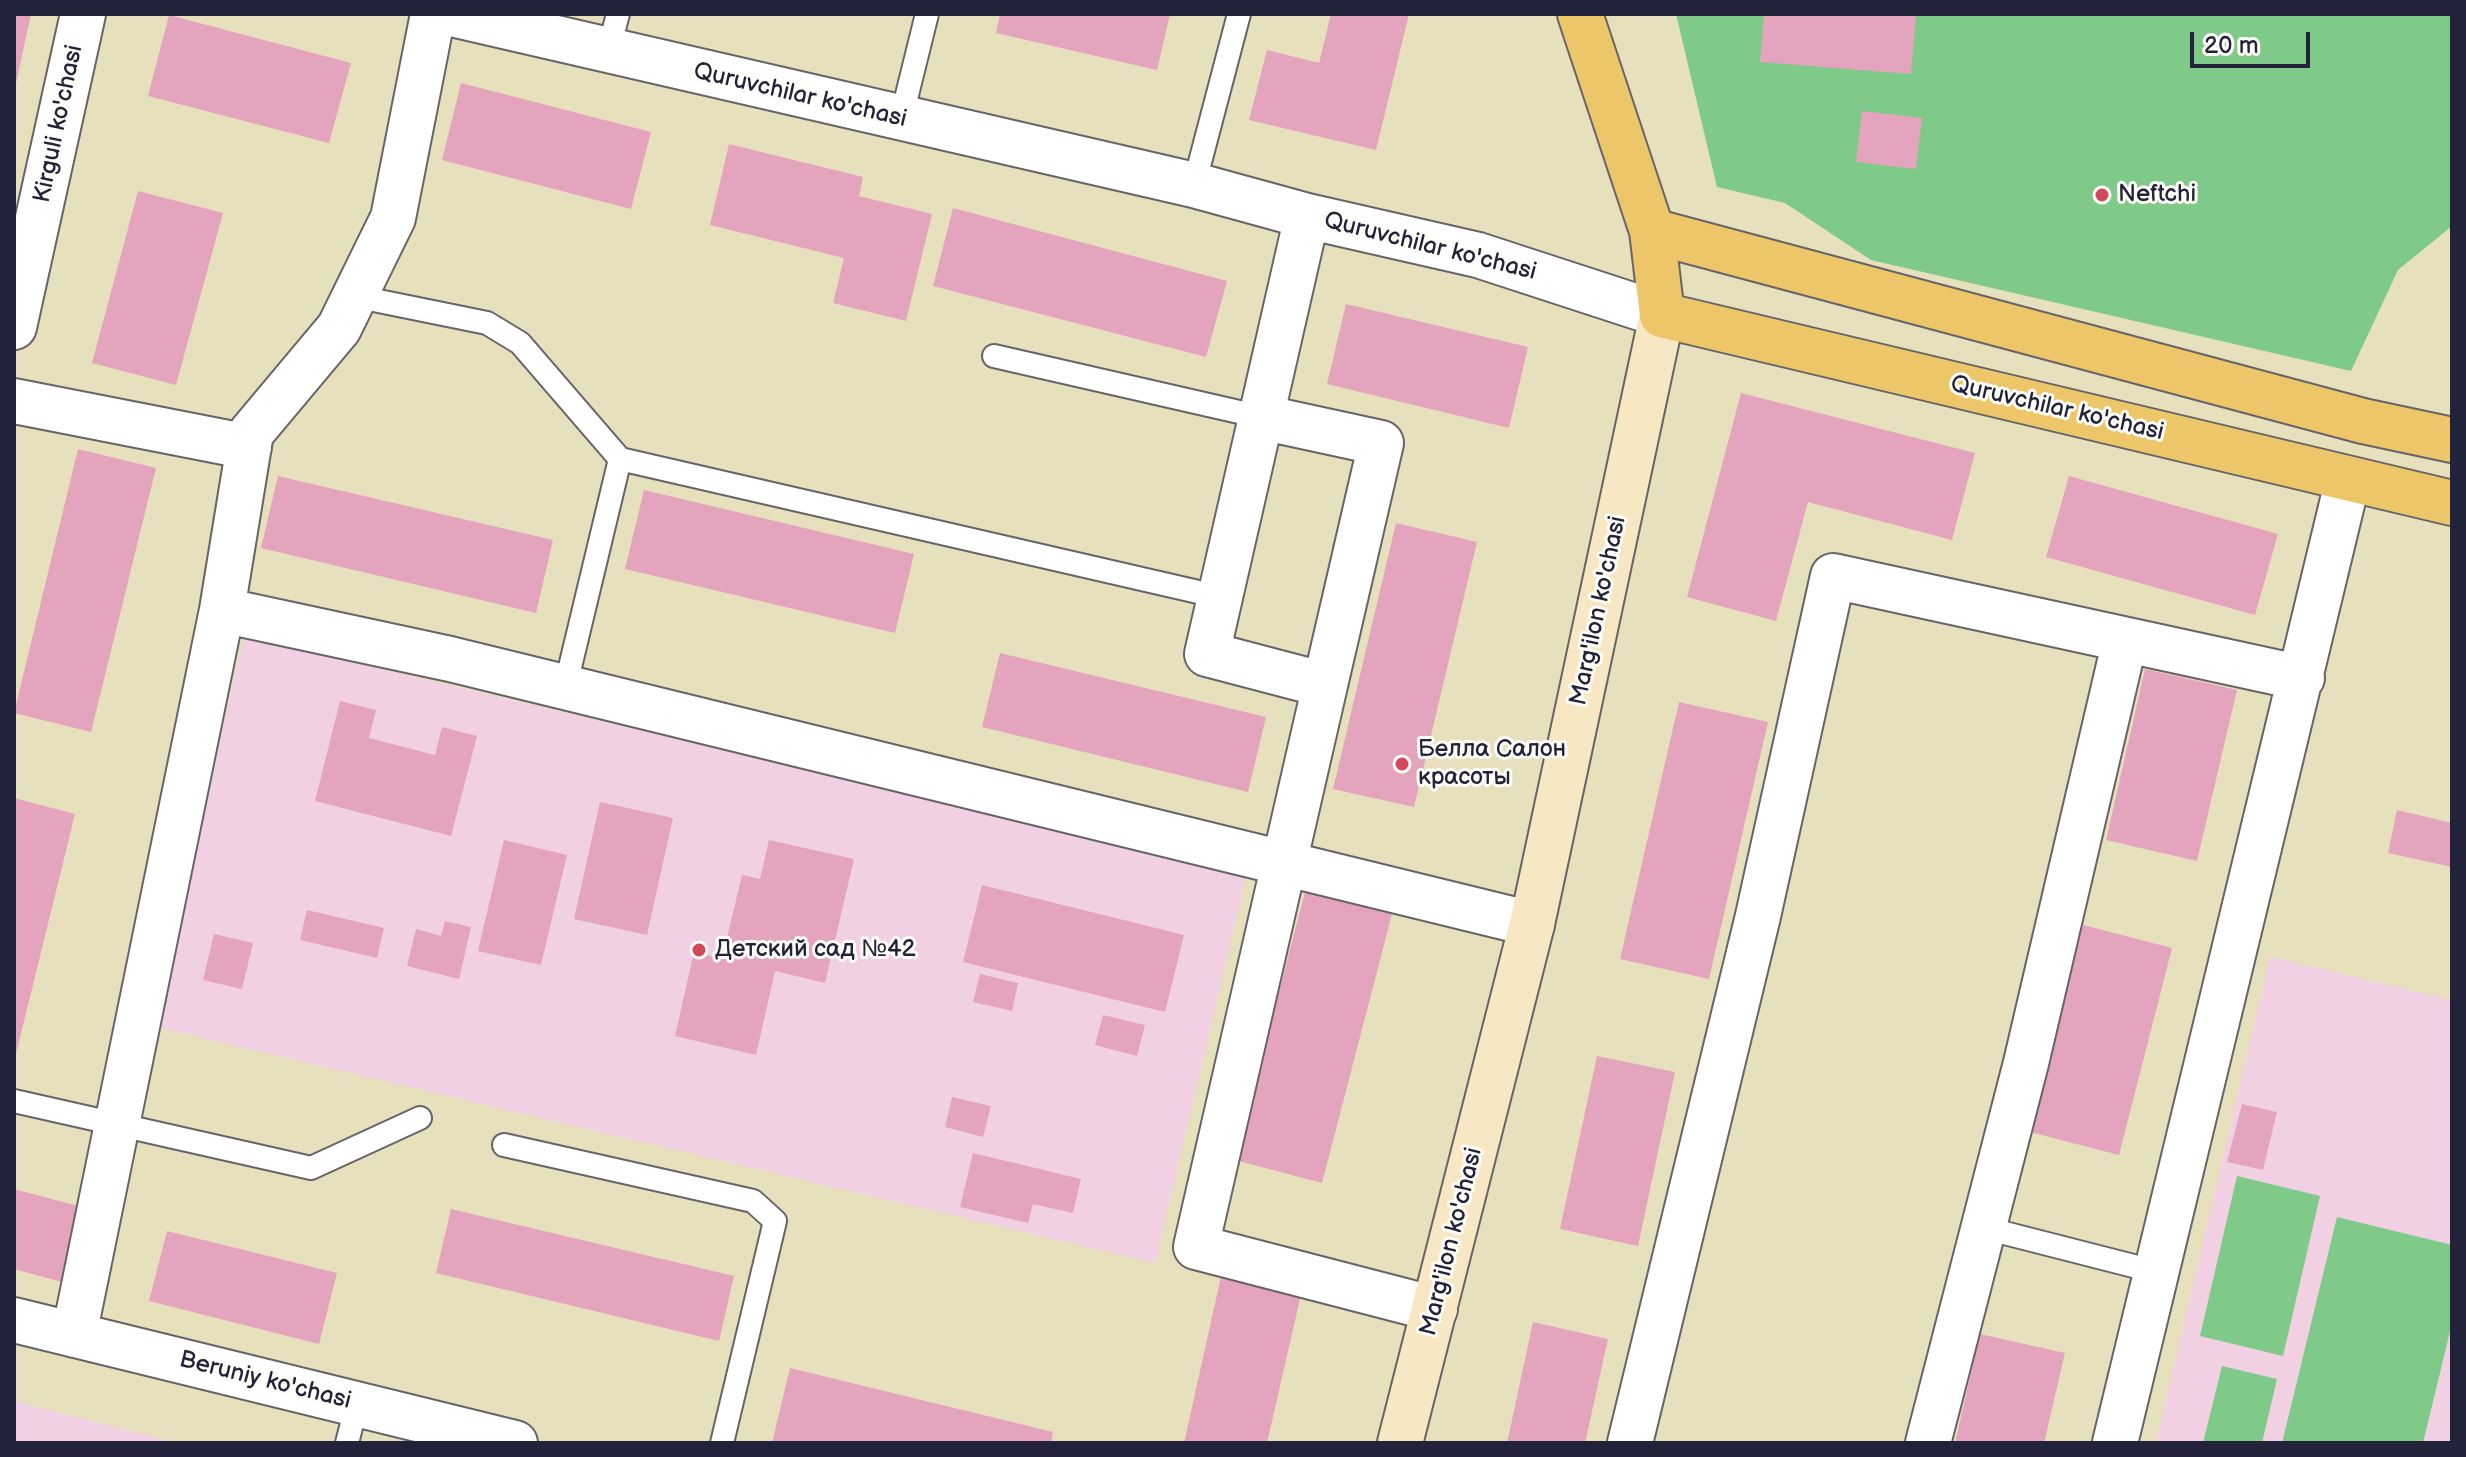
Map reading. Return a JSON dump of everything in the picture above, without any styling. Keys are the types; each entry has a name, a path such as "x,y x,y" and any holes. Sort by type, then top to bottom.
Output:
{"main road":[{"name":"Marg'ilon ko'chasi","path":"1580,14 1652,231 1662,315"},
{"path":"1652,231 2363,421 2452,440"},
{"name":"Quruvchilar ko'chasi","path":"1662,315 2452,503"}],"street":[{"name":"Kirguli ko'chasi","path":"14,327 83,14"},
{"path":"74,1335 222,610 251,433 339,328 393,218 433,14"},
{"name":"Quruvchilar ko'chasi","path":"452,14 613,33 901,119 1194,185 1307,216 1478,255 1662,315"},
{"path":"1307,216 1207,654 1325,685"},
{"name":"Marg'ilon ko'chasi","path":"1400,1443 1532,924 1662,315"},
{"path":"14,401 249,447"},
{"path":"1261,417 1381,443 1196,1247 1435,1309"},
{"path":"2115,1443 2348,479"},
{"path":"1630,1443 1754,931 1833,576 2302,678"},
{"path":"222,610 565,688 1532,924"},
{"path":"1928,1443 1981,1227 2026,1063 2125,640"},
{"name":"Beruniy ko'chasi","path":"14,1320 74,1335 352,1424 515,1443"}],"lane":[{"path":"901,119 927,14"},
{"path":"1194,185 1239,14"},
{"path":"354,296 487,323 520,343 620,459 1220,597"},
{"path":"994,356 1261,417"},
{"path":"565,688 620,459"},
{"path":"14,1101 311,1168 420,1118"},
{"path":"504,1145 753,1201 775,1221 722,1443"},
{"path":"1981,1227 2157,1272"}],"shaded area":[{"name":"Детский сад №42","path":"244,637 1247,873 1155,1263 152,1026"},
{"path":"2270,957 2452,1000 2452,1443 2156,1443"},
{"path":"14,1401 176,1443 14,1443"}],"green space":[{"name":"Neftchi","path":"1676,14 2452,14 2452,226 2398,270 2351,371 1871,260 1785,203 1717,187"},
{"path":"2237,1176 2320,1196 2283,1356 2200,1336"},
{"path":"2337,1217 2452,1245 2452,1323 2423,1443 2282,1443"},
{"path":"2222,1366 2277,1379 2262,1443 2203,1443"}],"building":[{"path":"14,14 31,14 15,88 14,87"},
{"path":"1000,14 1170,14 1157,70 996,33"},
{"path":"1331,14 1409,14 1376,150 1249,120 1267,50 1319,63"},
{"path":"1764,14 1916,14 1911,74 1760,62"},
{"path":"169,15 351,63 329,143 148,96"},
{"path":"461,83 651,132 631,209 442,160"},
{"path":"1862,111 1922,118 1916,169 1856,162"},
{"path":"729,144 863,177 859,196 932,214 906,321 833,303 844,258 710,225"},
{"path":"138,191 223,213 176,385 92,363"},
{"path":"953,208 1227,281 1206,357 933,286"},
{"path":"1346,304 1528,347 1509,428 1327,384"},
{"path":"1741,393 1975,453 1952,540 1808,502 1776,621 1687,597"},
{"path":"78,449 156,468 91,732 14,713"},
{"path":"278,476 553,540 536,613 261,548"},
{"path":"2069,476 2278,534 2255,615 2046,557"},
{"path":"644,490 914,554 895,633 625,569"},
{"path":"1396,523 1477,542 1414,807 1333,789"},
{"path":"1000,653 1266,717 1248,792 982,727"},
{"path":"2145,669 2237,690 2197,861 2106,840"},
{"path":"340,701 376,710 369,738 435,755 442,727 477,736 451,836 315,801"},
{"path":"1679,702 1768,722 1709,979 1620,959"},
{"path":"14,798 75,814 15,1058 14,1058"},
{"path":"600,802 673,818 647,935 574,919"},
{"path":"2397,810 2452,823 2452,867 2388,853"},
{"path":"504,840 567,855 541,965 478,951"},
{"path":"769,840 854,859 825,983 775,971 756,1055 675,1036 694,952 722,959 742,875 760,879"},
{"path":"982,885 1184,935 1165,1012 963,962"},
{"path":"1305,892 1392,914 1322,1183 1235,1160"},
{"path":"307,910 384,928 377,958 300,940"},
{"path":"445,921 471,927 459,979 407,966 416,929 441,936"},
{"path":"2083,925 2172,948 2119,1155 2030,1132"},
{"path":"214,934 253,943 242,989 203,980"},
{"path":"980,974 1018,983 1012,1011 973,1002"},
{"path":"1103,1015 1145,1025 1137,1056 1095,1045"},
{"path":"1597,1056 1675,1072 1638,1246 1560,1229"},
{"path":"952,1097 991,1106 983,1137 945,1127"},
{"path":"2242,1104 2277,1112 2263,1170 2227,1162"},
{"path":"973,1153 1081,1179 1073,1213 1033,1204 1028,1223 960,1207"},
{"path":"14,1189 82,1207 62,1282 14,1269"},
{"path":"451,1209 734,1276 719,1341 436,1273"},
{"path":"167,1231 337,1273 319,1344 149,1301"},
{"path":"1222,1272 1302,1290 1267,1443 1184,1443"},
{"path":"1533,1322 1608,1339 1585,1443 1507,1443"},
{"path":"1980,1334 2065,1353 2044,1443 1955,1443"},
{"path":"790,1368 1053,1432 1051,1443 772,1443"}],"place":[{"name":"Neftchi","path":"2102,195"},
{"name":"Белла Салон красоты","path":"1402,764"},
{"name":"Детский сад №42","path":"699,950"}]}
